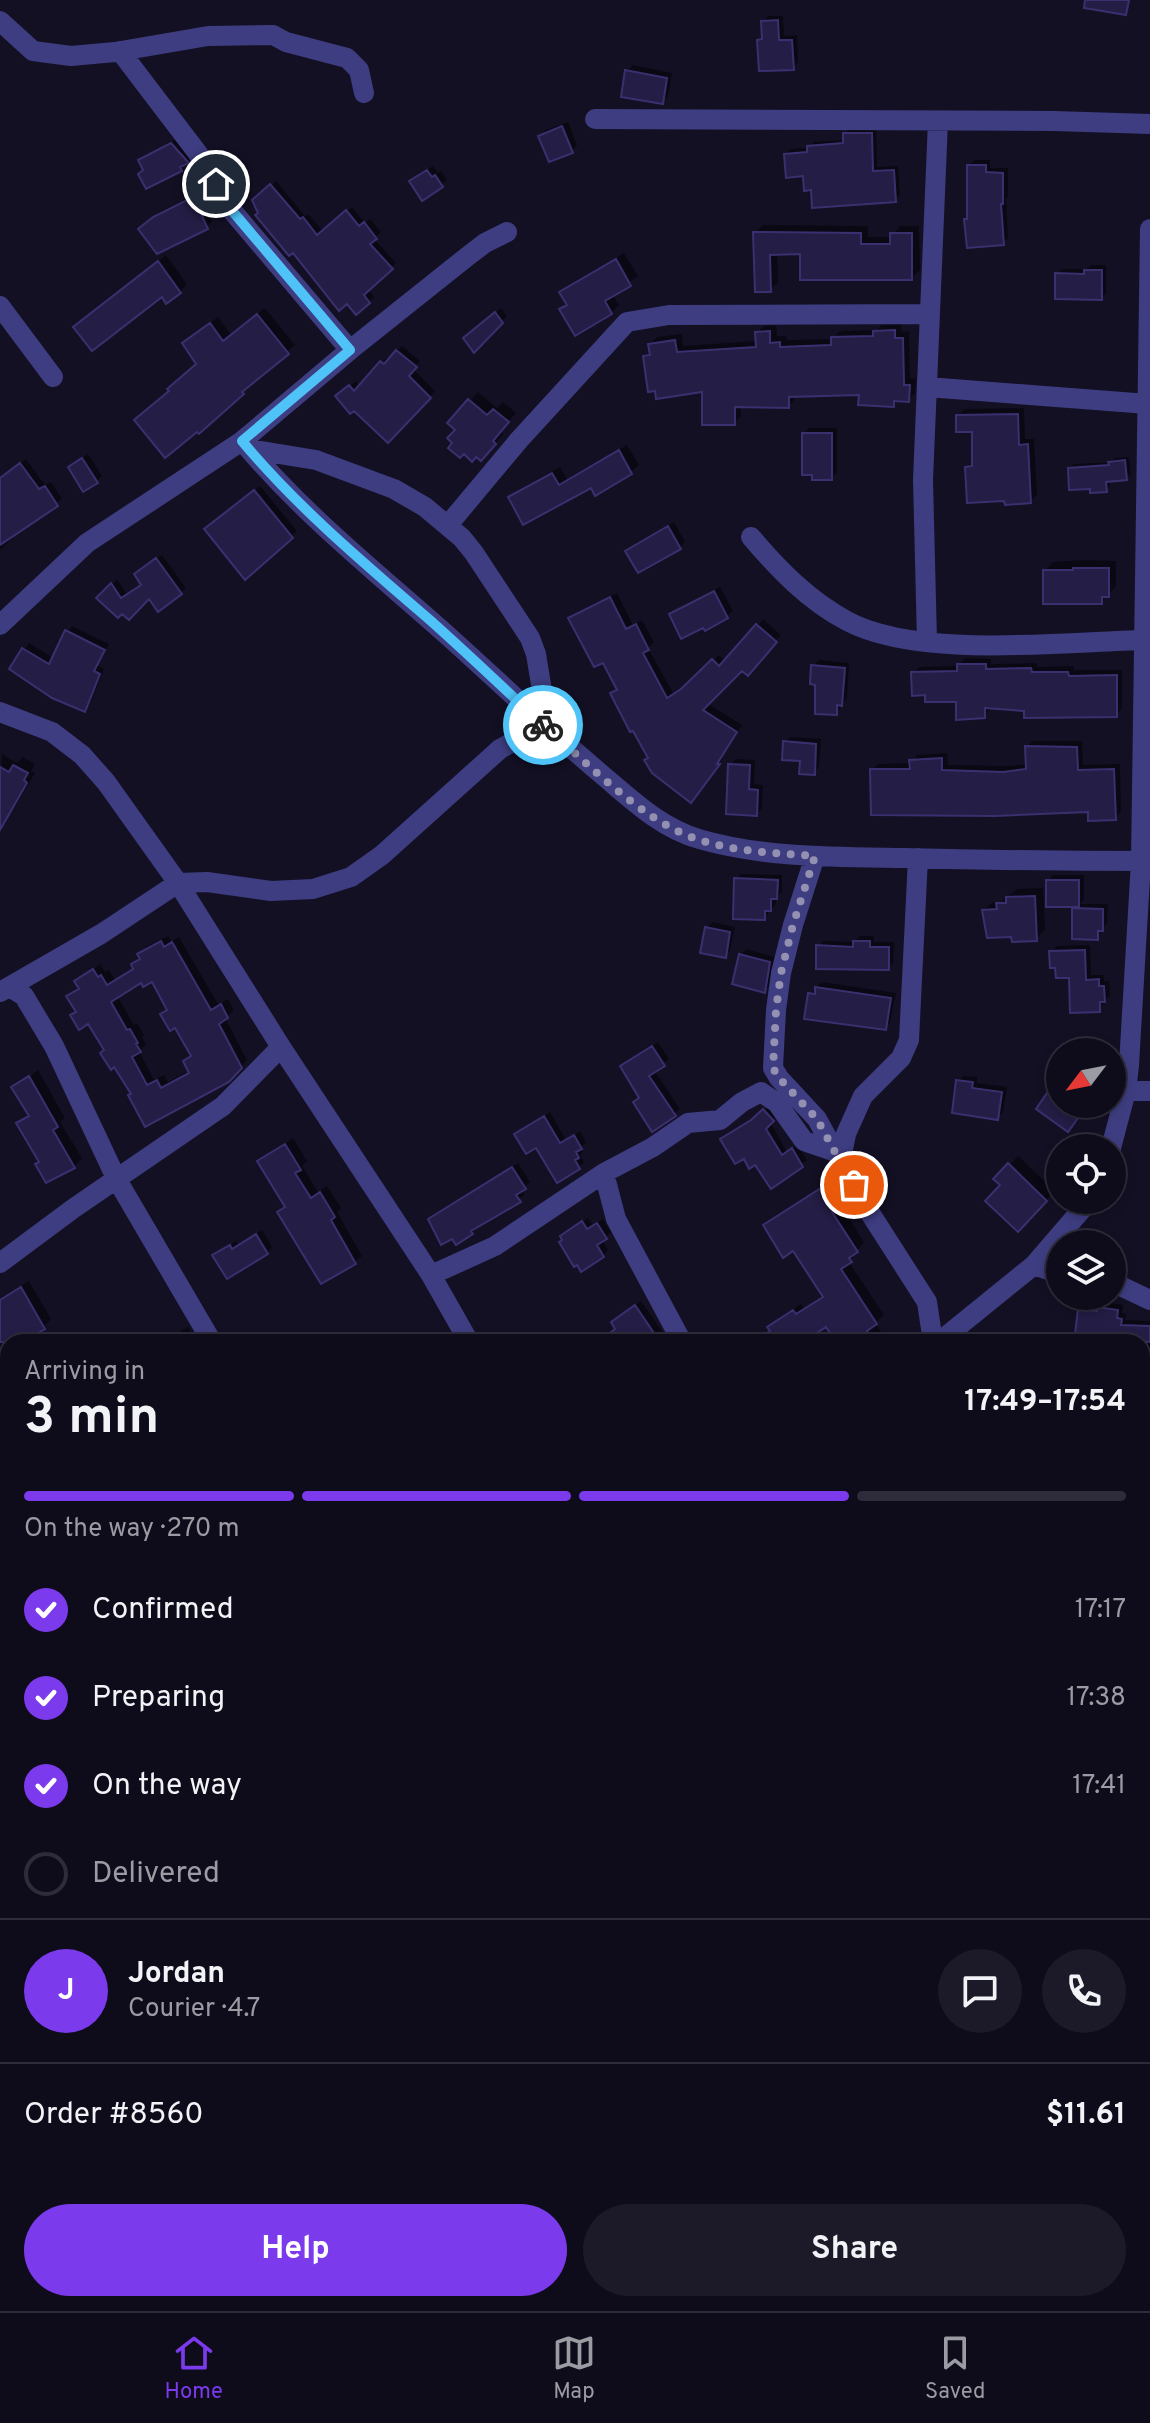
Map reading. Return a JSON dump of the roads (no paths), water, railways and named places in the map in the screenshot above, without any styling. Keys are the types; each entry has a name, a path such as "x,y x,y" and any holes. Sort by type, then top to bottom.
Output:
{"street":[{"path":"0,21 33,51 71,56 208,36 273,35 286,42 347,58 359,70 364,93"},
{"path":"120,51 209,168 223,200 350,350"},
{"path":"595,119 1150,124"},
{"path":"927,641 923,480 938,121"},
{"path":"1150,229 1148,552 1143,640 1146,861 1126,1091 1150,1091"},
{"path":"0,625 93,538 245,445 350,350 485,243 507,232"},
{"path":"0,306 53,377"},
{"path":"448,525 519,440 627,322 669,315 930,314"},
{"path":"927,387 1148,404"},
{"path":"245,445 316,460 394,489 448,525 474,553 530,638 536,654 545,723"},
{"path":"245,445 323,528 645,811 673,828 696,838 744,850 815,856 1146,861"},
{"path":"751,537 793,583 848,622 892,636 975,646 1143,640"},
{"path":"0,712 52,732 82,755 106,782 178,883 431,1275 464,1334"},
{"path":"5,989 101,934 178,883 207,882 271,891 313,889 351,877 382,855 500,749 545,723"},
{"path":"815,856 781,973 773,1068 817,1119 839,1153 863,1202 927,1302 966,1334 1034,1265 1078,1214"},
{"path":"839,1153 863,1096 901,1058 909,1040 918,858"},
{"path":"5,989 24,996 54,1046 116,1178 207,1334"},
{"path":"0,1263 116,1178 223,1106 281,1047"},
{"path":"431,1275 495,1246 604,1173 653,1147 688,1123 720,1120 742,1102 761,1092 777,1103 804,1141 839,1153"},
{"path":"604,1173 616,1219 678,1334"},
{"path":"1034,1265 1046,1269"},
{"path":"1126,1289 1150,1300"},
{"path":"927,1302 934,1334"}]}
